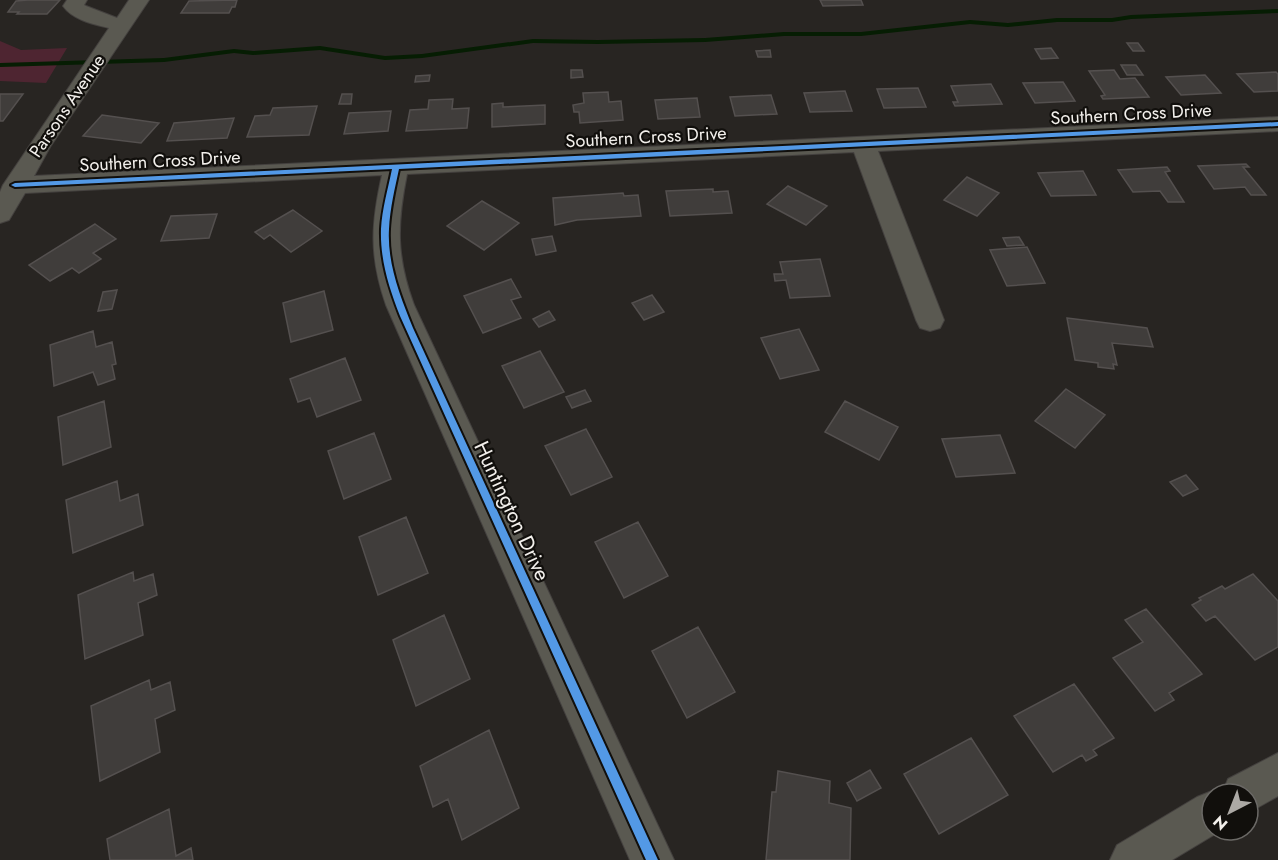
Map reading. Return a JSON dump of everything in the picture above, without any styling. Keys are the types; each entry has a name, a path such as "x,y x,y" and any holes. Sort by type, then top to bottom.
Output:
{"street":[{"path":"76,0 73,6 82,13 98,20 122,25"},
{"name":"Parsons Avenue","path":"0,214 39,146 139,0"},
{"name":"Southern Cross Drive","path":"15,185 1278,124"},
{"path":"863,143 930,320"},
{"name":"Huntington Drive","path":"396,166 385,230 387,259 394,292 652,860"},
{"path":"1260,784 1278,773"},
{"path":"1132,860 1200,819"}],"shaded area":[{"path":"0,41 21,50 67,48 46,83 0,81"}],"building":[{"path":"60,0 47,14 8,12 16,1"},
{"path":"237,0 235,7 232,7 229,13 181,13 189,1"},
{"path":"820,0 861,0 863,5 823,6"},
{"path":"1127,43 1138,43 1144,51 1133,51"},
{"path":"1051,48 1058,58 1041,59 1035,49"},
{"path":"770,50 771,57 758,57 756,51"},
{"path":"1121,65 1136,65 1143,75 1127,75"},
{"path":"571,70 582,70 583,77 571,78"},
{"path":"1114,70 1120,79 1135,78 1149,97 1103,99 1101,96 1105,95 1089,71"},
{"path":"1276,72 1278,91 1254,92 1237,74"},
{"path":"430,75 429,81 415,82 416,76"},
{"path":"1205,75 1221,93 1181,95 1166,77"},
{"path":"1063,82 1075,101 1035,103 1023,83"},
{"path":"991,84 1002,104 955,106 953,102 958,102 951,86"},
{"path":"918,88 926,107 884,108 877,89"},
{"path":"845,91 852,111 810,112 804,93"},
{"path":"608,92 609,102 621,101 623,120 580,123 579,112 574,112 573,105 584,103 583,93"},
{"path":"0,94 23,94 3,121 0,121"},
{"path":"342,94 352,94 351,104 339,104"},
{"path":"771,95 777,114 735,116 730,97"},
{"path":"697,98 700,117 658,119 655,100"},
{"path":"453,99 452,109 469,108 467,128 406,131 410,110 428,109 429,100"},
{"path":"503,103 503,107 545,105 545,124 492,127 492,104"},
{"path":"317,106 309,135 247,137 255,116 270,115 273,108"},
{"path":"391,111 388,131 344,134 349,113"},
{"path":"102,115 159,123 141,143 83,136"},
{"path":"234,118 227,138 167,141 174,123"},
{"path":"1246,164 1249,167 1243,167 1266,195 1251,195 1245,187 1214,189 1198,166"},
{"path":"1167,167 1170,171 1165,172 1184,202 1168,202 1160,191 1133,192 1118,170"},
{"path":"1083,171 1096,195 1051,196 1038,173"},
{"path":"967,177 999,193 977,216 944,200"},
{"path":"788,186 827,206 806,225 767,204"},
{"path":"713,189 713,192 728,191 732,213 670,216 666,191"},
{"path":"623,193 624,196 638,195 641,216 577,220 555,225 553,198"},
{"path":"482,201 519,223 484,250 447,226"},
{"path":"293,210 322,231 291,252 270,235 264,239 255,232"},
{"path":"217,214 209,238 161,241 171,216"},
{"path":"95,224 116,239 93,253 101,259 79,273 72,268 50,281 29,265"},
{"path":"552,236 556,251 536,255 532,239"},
{"path":"1019,237 1024,245 1007,246 1003,238"},
{"path":"1027,247 1045,283 1007,286 990,250"},
{"path":"820,259 830,296 790,298 786,280 775,281 774,274 783,274 780,262"},
{"path":"511,279 521,297 511,300 521,318 483,333 464,296"},
{"path":"117,290 112,309 98,311 103,292"},
{"path":"324,291 333,330 291,342 283,303"},
{"path":"652,295 664,312 644,320 632,303"},
{"path":"549,311 555,320 539,327 533,319"},
{"path":"1067,318 1147,328 1153,347 1112,343 1117,365 1113,364 1114,369 1098,367 1098,363 1075,360"},
{"path":"799,329 819,370 780,379 761,338"},
{"path":"93,331 96,347 112,342 116,364 112,365 115,379 98,385 93,372 54,386 50,345"},
{"path":"540,351 564,392 524,408 502,366"},
{"path":"345,358 361,400 317,417 310,398 298,402 290,379"},
{"path":"1066,389 1105,415 1075,448 1035,421"},
{"path":"585,390 591,401 572,408 566,397"},
{"path":"104,401 111,447 63,465 58,417"},
{"path":"845,401 898,427 879,460 825,432"},
{"path":"586,429 612,477 571,495 545,446"},
{"path":"374,433 391,479 344,499 328,451"},
{"path":"1000,435 1015,473 956,477 942,439"},
{"path":"1186,475 1198,489 1183,496 1170,482"},
{"path":"117,481 120,501 138,494 143,525 73,553 66,500"},
{"path":"406,517 428,573 378,595 359,537"},
{"path":"638,522 668,576 624,598 595,542"},
{"path":"133,572 134,581 153,574 157,595 138,603 143,635 85,659 78,595"},
{"path":"1253,574 1278,601 1278,647 1255,660 1215,616 1206,621 1192,605 1201,600 1199,598 1222,586 1225,589"},
{"path":"1146,609 1202,674 1169,693 1174,700 1155,711 1113,658 1143,642 1125,620"},
{"path":"444,615 470,679 416,706 393,640"},
{"path":"698,627 735,692 687,718 652,651"},
{"path":"149,680 151,690 170,682 175,710 155,719 160,752 100,781 91,706"},
{"path":"1074,684 1114,738 1093,750 1097,755 1086,761 1082,755 1053,772 1014,716"},
{"path":"489,730 519,808 462,840 448,799 433,807 420,766"},
{"path":"971,738 1008,795 939,834 904,774"},
{"path":"870,770 881,788 857,801 847,783"},
{"path":"778,771 830,781 829,803 851,808 850,860 766,860 772,792 776,792"},
{"path":"169,809 176,856 191,848 193,860 110,860 107,839"}],"waterway":[{"path":"0,65 164,60 234,51 253,53 320,48 385,58 422,56 533,41 705,40 784,34 861,34 970,22 1008,25 1057,20 1112,20 1131,17 1278,11"}],"cycle path":[{"path":"15,185 1278,124"},
{"path":"396,166 387,214 385,243 392,281 400,305 652,860"}]}
